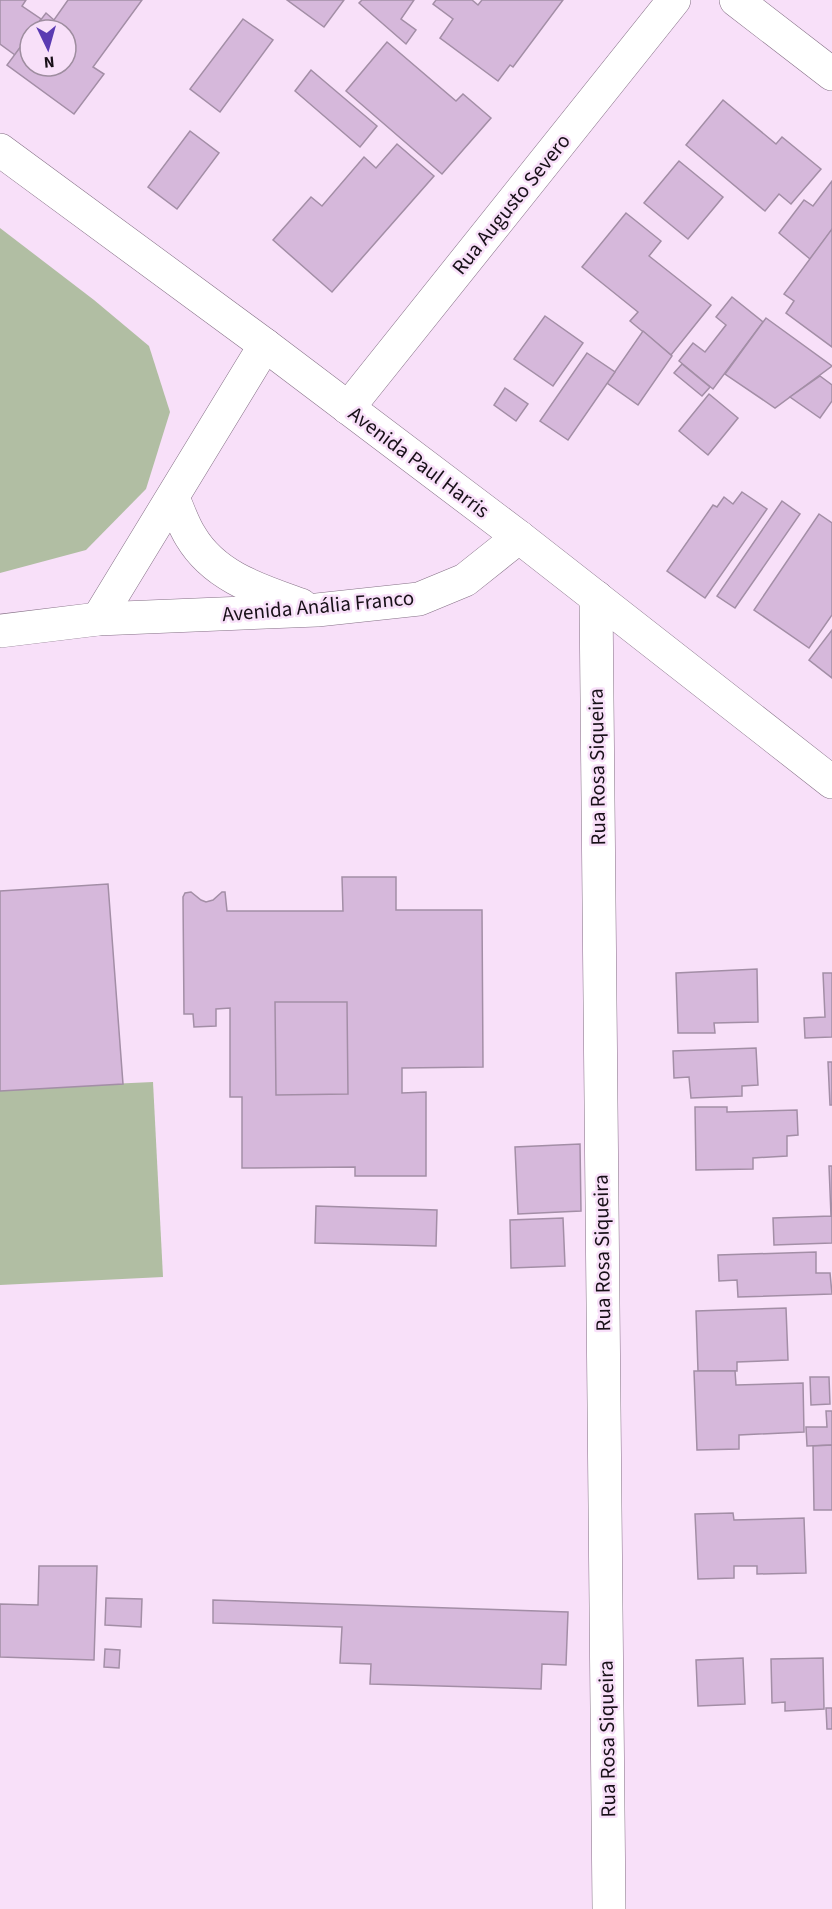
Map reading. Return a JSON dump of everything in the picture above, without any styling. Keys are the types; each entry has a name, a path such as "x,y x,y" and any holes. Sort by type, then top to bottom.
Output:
{"street":[{"name":"Rua Augusto Severo","path":"348,408 674,0"},
{"path":"736,0 832,74"},
{"name":"Avenida Paul Harris","path":"0,150 265,345 519,537 832,783"},
{"path":"98,619 265,345"},
{"path":"173,498 191,537 214,564 249,586 317,610"},
{"name":"Avenida Anália Franco","path":"0,631 98,619 317,610 419,600 465,580 519,537"},
{"name":"Rua Rosa Siqueira","path":"596,597 609,1909"}],"green space":[{"path":"0,228 94,300 149,346 170,412 146,489 86,550 0,573"},
{"path":"153,1082 163,1277 0,1285 0,1089"}],"building":[{"path":"0,0 26,0 22,6 40,18 18,18 18,51 15,55 0,44"},
{"path":"68,0 142,0 93,67 104,74 74,114 25,78 78,78 78,18 55,18"},
{"path":"287,0 344,0 324,27"},
{"path":"362,0 414,0 401,19 416,30 406,44 359,3"},
{"path":"436,0 472,0 478,5 482,0 563,0 513,67 510,65 498,81 440,38 453,19 433,4"},
{"path":"46,13 52,18 42,18"},
{"path":"243,19 273,40 220,112 190,89"},
{"path":"387,42 456,101 463,94 491,118 442,174 346,91"},
{"path":"18,50 18,73 7,65"},
{"path":"311,70 377,126 360,147 295,91"},
{"path":"723,100 776,144 782,137 821,169 791,204 779,194 765,211 686,145"},
{"path":"190,131 219,153 177,209 148,187"},
{"path":"397,144 434,176 332,292 273,240 311,197 322,206 364,157 376,168"},
{"path":"679,161 723,197 688,239 644,203"},
{"path":"832,181 832,230 810,259 779,233 804,200 813,206"},
{"path":"626,213 661,241 649,256 711,305 671,355 630,321 638,312 582,267"},
{"path":"832,229 832,347 786,313 794,301 784,294"},
{"path":"732,297 763,322 713,389 679,361 693,343 705,352 726,325 716,317"},
{"path":"545,316 583,343 553,386 514,359"},
{"path":"766,318 832,366 775,408 725,374"},
{"path":"643,331 672,356 638,405 607,383"},
{"path":"587,353 615,372 568,440 540,421"},
{"path":"682,364 710,387 702,396 674,373"},
{"path":"820,376 832,385 832,401 820,418 790,397"},
{"path":"505,388 528,404 516,421 494,405"},
{"path":"709,394 738,418 708,455 679,431"},
{"path":"742,492 767,509 705,598 667,571 713,505 717,507 724,497 733,504"},
{"path":"782,501 800,514 735,608 717,596"},
{"path":"819,514 832,523 832,615 809,648 754,610"},
{"path":"832,630 832,678 809,660"},
{"path":"342,877 396,877 396,910 482,910 483,1067 402,1068 402,1093 426,1092 426,1176 355,1176 355,1167 242,1168 242,1097 230,1097 230,1008 216,1009 216,1026 194,1027 193,1014 184,1014 183,897 185,893 191,892 206,902 225,892 227,911 343,911"},
{"path":"108,884 123,1084 0,1091 0,891"},
{"path":"757,969 758,1022 714,1023 715,1033 678,1033 676,973"},
{"path":"823,973 832,973 832,1037 805,1038 804,1018 825,1017"},
{"path":"275,1002 347,1002 348,1094 276,1095"},
{"path":"756,1048 758,1085 742,1086 742,1096 691,1098 689,1077 674,1078 673,1051"},
{"path":"828,1062 832,1062 832,1105 830,1105"},
{"path":"695,1107 727,1107 727,1112 797,1110 798,1135 787,1136 787,1156 753,1158 753,1169 696,1170"},
{"path":"580,1144 581,1211 518,1214 515,1147"},
{"path":"829,1166 832,1166 832,1243 774,1245 773,1218 831,1216"},
{"path":"316,1206 437,1210 436,1246 315,1243"},
{"path":"563,1218 565,1266 511,1268 510,1220"},
{"path":"816,1252 816,1273 830,1273 832,1294 738,1297 737,1280 719,1281 718,1255"},
{"path":"786,1308 788,1360 737,1362 737,1371 698,1371 696,1311"},
{"path":"694,1371 735,1371 736,1385 803,1383 804,1432 739,1435 739,1449 697,1450"},
{"path":"810,1377 829,1377 830,1404 811,1405"},
{"path":"826,1411 832,1411 832,1445 807,1446 806,1427 827,1427"},
{"path":"832,1445 832,1510 814,1510 813,1446"},
{"path":"733,1513 734,1520 804,1518 806,1573 757,1574 757,1566 734,1566 734,1578 698,1579 695,1514"},
{"path":"39,1566 97,1566 94,1660 0,1657 0,1604 38,1605"},
{"path":"106,1598 142,1599 141,1627 105,1625"},
{"path":"213,1600 568,1612 566,1665 542,1664 541,1689 370,1684 371,1664 340,1663 342,1627 213,1623"},
{"path":"105,1649 120,1650 119,1668 104,1667"},
{"path":"743,1658 745,1704 698,1706 696,1660"},
{"path":"823,1658 824,1709 785,1711 785,1702 772,1703 771,1659"},
{"path":"826,1708 832,1708 832,1729 827,1729"}]}
